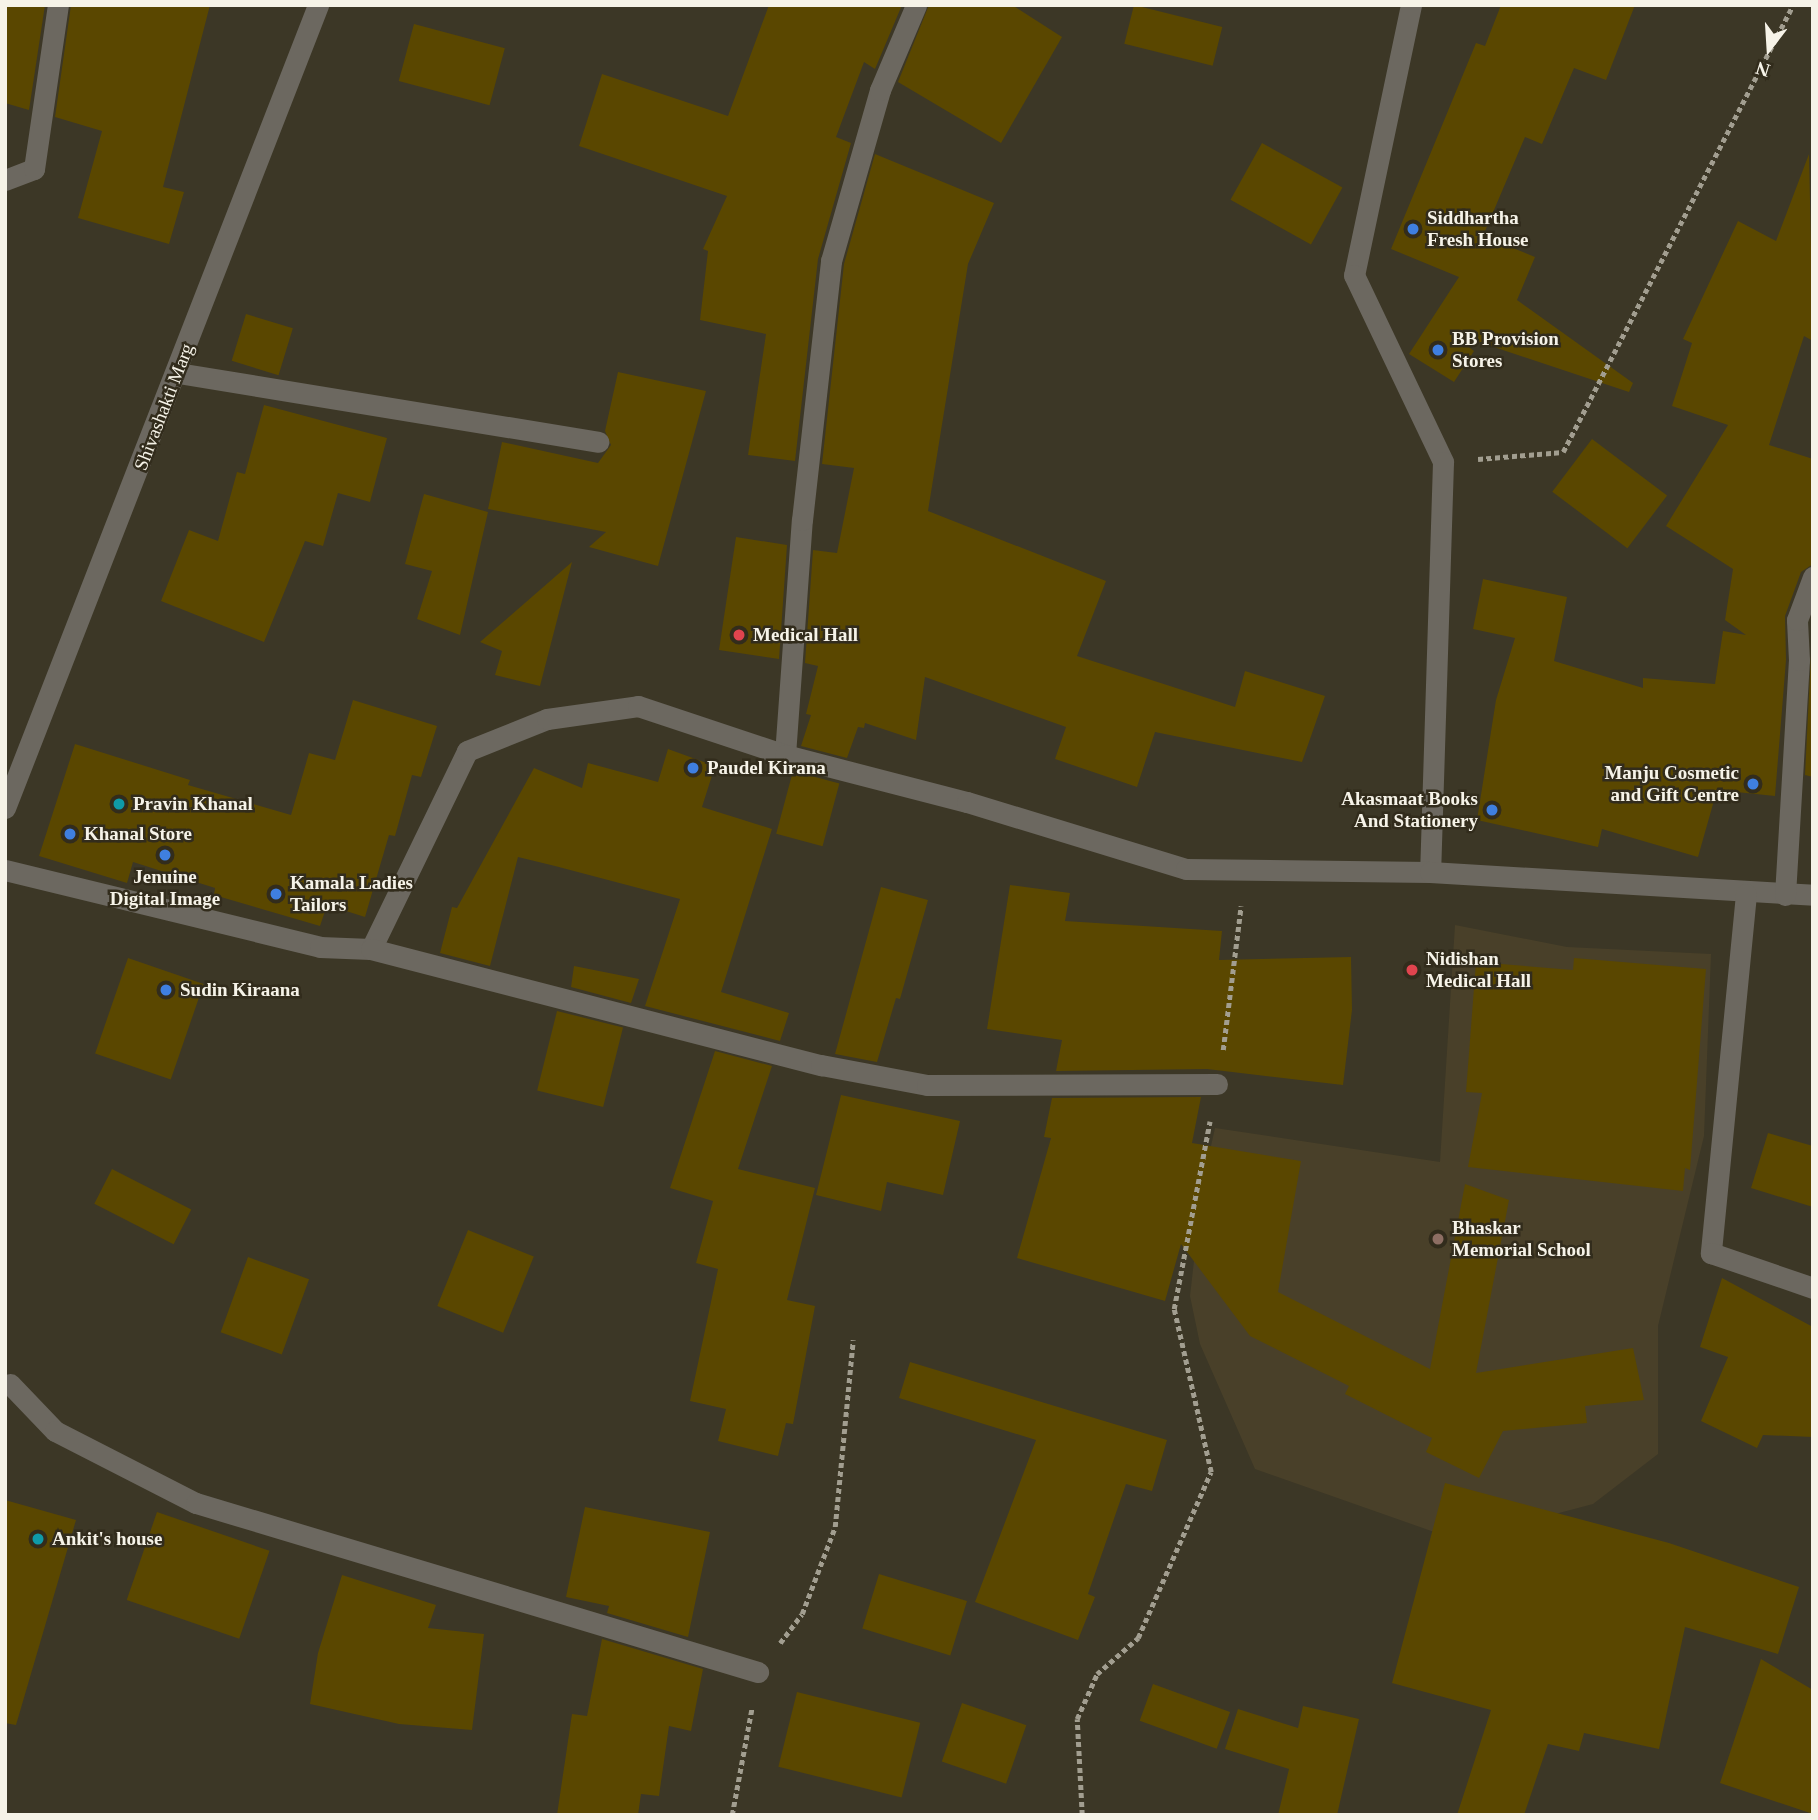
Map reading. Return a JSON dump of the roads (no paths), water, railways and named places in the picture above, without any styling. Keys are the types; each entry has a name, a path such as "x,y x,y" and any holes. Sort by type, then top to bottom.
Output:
{"street":[{"path":"5,180 34,169 58,5"},
{"name":"Shivashakti Marg","path":"5,807 178,373 318,5"},
{"path":"785,755 802,520 831,261 880,90 916,5"},
{"path":"1411,5 1354,275 1443,462 1430,872"},
{"path":"178,373 598,442"},
{"path":"1786,895 1799,660 1797,620 1813,577"},
{"path":"371,949 467,751 547,719 638,706 785,755 967,802 1186,869 1430,872 1746,894 1813,895"},
{"path":"5,870 320,947 371,949 821,1065 927,1085 1217,1084"},
{"path":"1746,894 1711,1253 1813,1289"},
{"path":"7,1386 55,1431 196,1503 758,1672"}],"place":[{"name":"Siddhartha Fresh House","path":"1413,229"},
{"name":"BB Provision Stores","path":"1438,350"},
{"name":"Medical Hall","path":"739,635"},
{"name":"Paudel Kirana","path":"693,768"},
{"name":"Manju Cosmetic and Gift Centre","path":"1753,784"},
{"name":"Pravin Khanal","path":"119,804"},
{"name":"Akasmaat Books And Stationery","path":"1492,810"},
{"name":"Khanal Store","path":"70,834"},
{"name":"Jenuine Digital Image","path":"165,855"},
{"name":"Kamala Ladies Tailors","path":"276,894"},
{"name":"Nidishan Medical Hall","path":"1412,970"},
{"name":"Sudin Kiraana","path":"166,990"},
{"name":"Bhaskar Memorial School","path":"1438,1239"},
{"name":"Ankit's house","path":"38,1539"}]}
